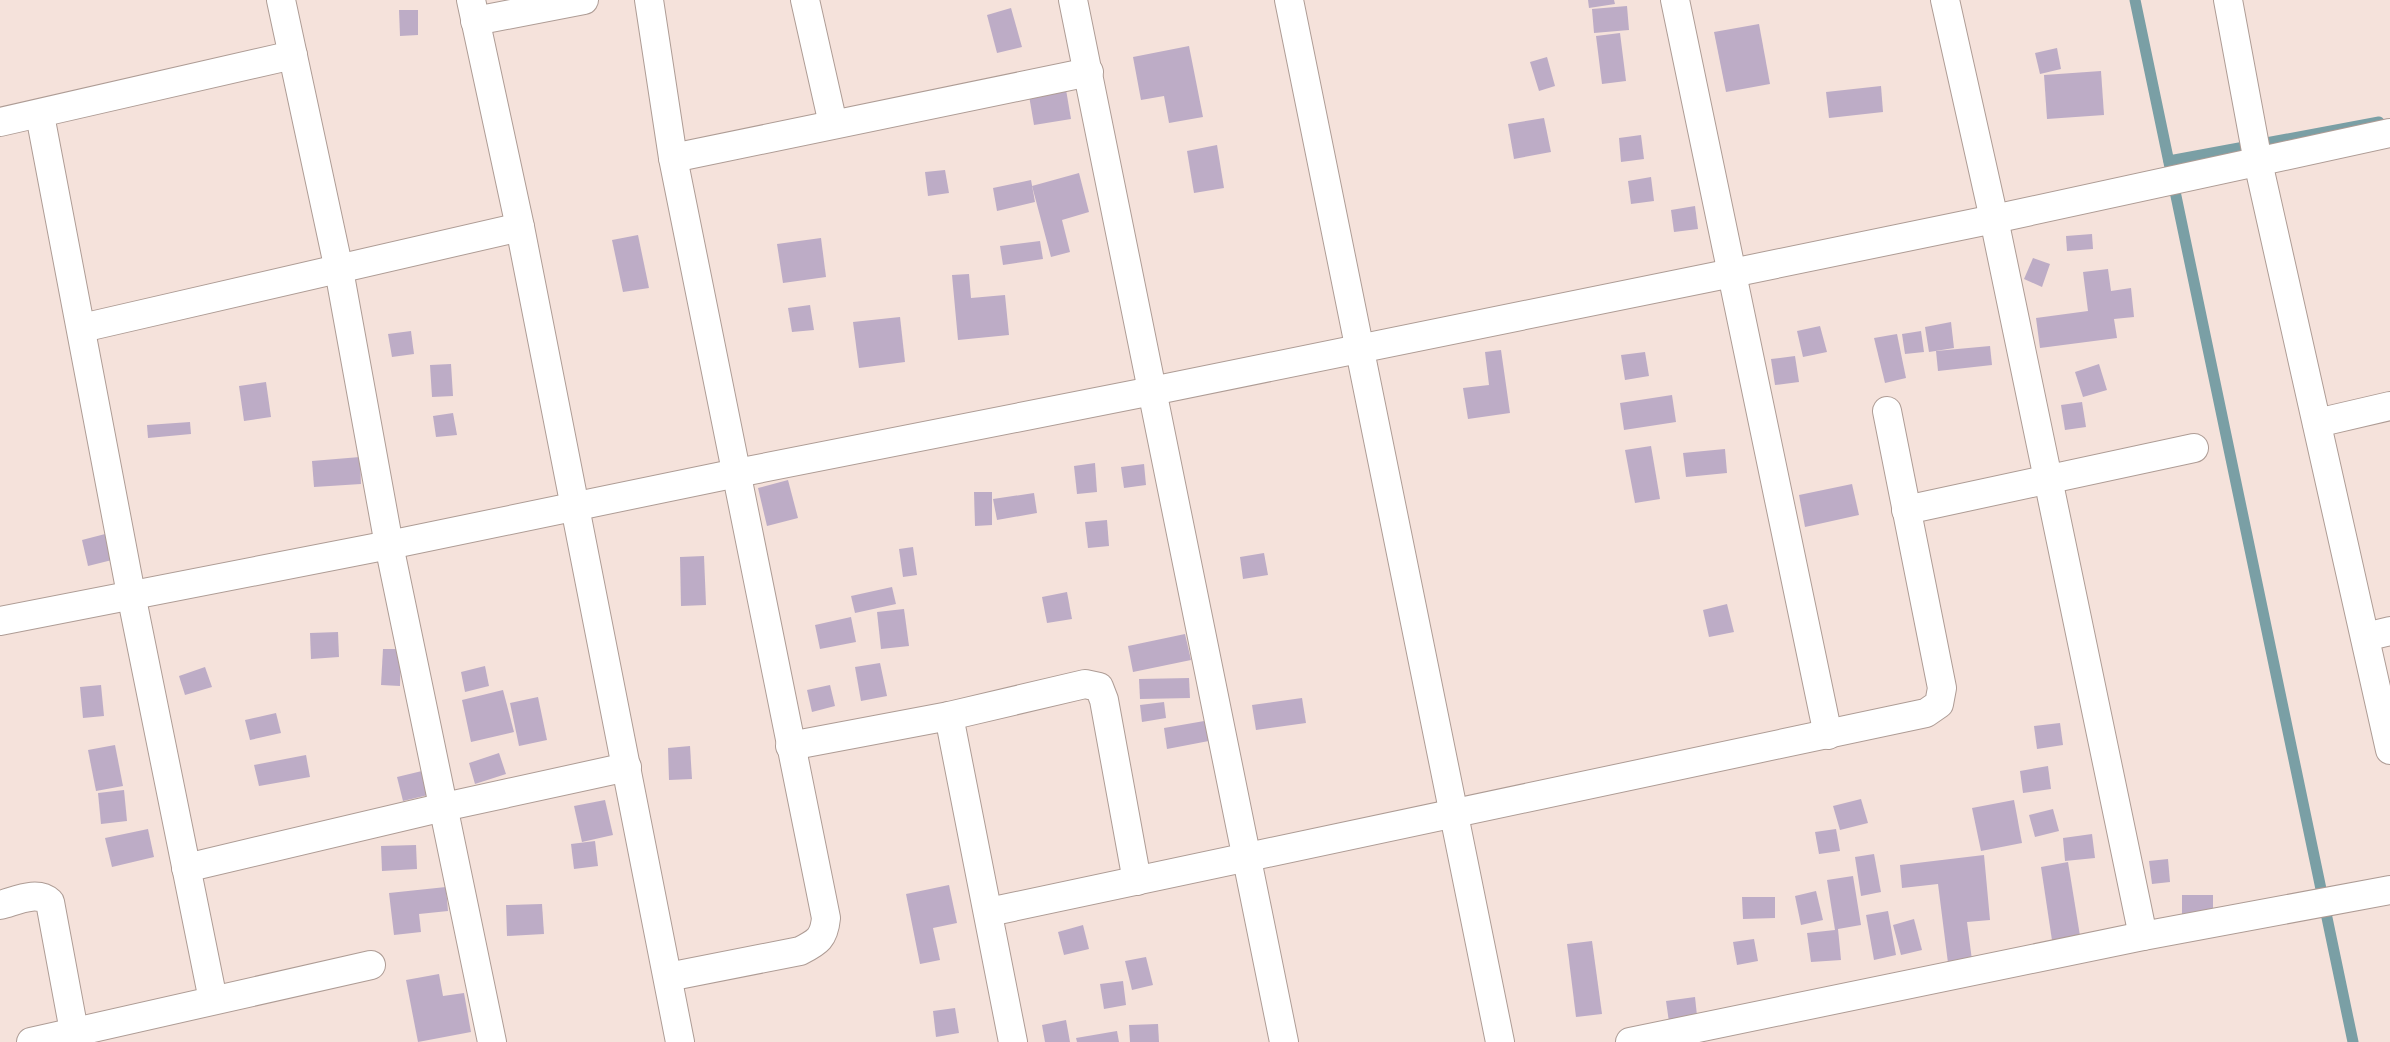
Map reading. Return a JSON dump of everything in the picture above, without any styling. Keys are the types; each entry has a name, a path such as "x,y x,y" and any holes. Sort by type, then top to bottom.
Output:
{"street":[{"path":"281,0 339,270 389,545 492,1042"},
{"path":"584,0 473,10 520,227 680,1042"},
{"path":"649,0 673,158 826,918 824,932 815,943 800,951 668,977"},
{"path":"805,0 833,124"},
{"path":"1073,0 1284,1042"},
{"path":"1288,0 1500,1042"},
{"path":"1675,0 1828,735"},
{"path":"1945,0 1994,219 2143,936"},
{"path":"2228,0 2258,162 2317,422 2378,634 2390,750"},
{"path":"0,122 40,115 293,55"},
{"path":"673,158 1089,72"},
{"path":"40,115 82,328 131,594 213,1000"},
{"path":"0,621 389,545 1732,273 1994,219 2390,133"},
{"path":"82,328 520,227"},
{"path":"2317,422 2390,406"},
{"path":"988,912 1926,713 1939,704 1942,688 1887,411"},
{"path":"1906,510 2194,448"},
{"path":"790,746 949,716 1085,684 1099,687 1104,700 1137,881"},
{"path":"949,716 1013,1042"},
{"path":"186,868 444,807 626,767"},
{"path":"1630,1042 2143,936 2390,890"},
{"path":"0,905 37,896 46,898 50,902 74,1037"},
{"path":"31,1042 74,1037 213,1000 371,965"}],"building":[{"path":"1588,0 1614,0 1615,4 1589,8"},
{"path":"1627,6 1629,30 1594,33 1592,9"},
{"path":"1011,8 1022,47 997,53 987,15"},
{"path":"399,10 418,10 418,35 400,36"},
{"path":"1759,24 1770,84 1726,92 1714,32"},
{"path":"1620,33 1626,81 1602,84 1596,36"},
{"path":"1189,46 1203,117 1169,123 1164,96 1141,100 1133,57"},
{"path":"2057,48 2061,69 2040,74 2035,53"},
{"path":"1547,57 1555,86 1539,91 1530,62"},
{"path":"2101,71 2104,115 2047,119 2044,75"},
{"path":"1063,72 1071,119 1034,125 1026,78"},
{"path":"1881,86 1883,112 1829,118 1826,92"},
{"path":"1544,118 1551,152 1514,159 1508,124"},
{"path":"1641,135 1644,159 1621,162 1619,138"},
{"path":"1217,145 1224,188 1194,193 1187,151"},
{"path":"945,170 949,193 928,196 925,172"},
{"path":"1079,173 1089,212 1062,220 1070,252 1051,257 1032,186"},
{"path":"1651,177 1654,201 1631,204 1628,181"},
{"path":"1031,180 1035,202 997,211 993,188"},
{"path":"1695,206 1698,229 1674,232 1671,210"},
{"path":"2092,234 2093,249 2067,251 2066,236"},
{"path":"638,235 649,288 623,292 612,240"},
{"path":"821,238 826,277 783,283 777,244"},
{"path":"1040,241 1043,259 1003,265 1000,246"},
{"path":"2033,258 2050,264 2042,287 2024,279"},
{"path":"2108,269 2111,291 2131,288 2134,317 2114,319 2117,338 2040,348 2036,318 2088,311 2083,272"},
{"path":"969,274 971,298 1005,295 1009,335 958,340 952,275"},
{"path":"810,305 814,330 792,332 788,308"},
{"path":"900,317 905,362 859,368 853,322"},
{"path":"1951,322 1954,348 1929,352 1925,327"},
{"path":"1820,326 1827,352 1803,357 1797,331"},
{"path":"411,331 414,354 392,357 388,334"},
{"path":"1921,331 1924,352 1905,354 1902,334"},
{"path":"1897,334 1906,378 1885,383 1874,338"},
{"path":"1990,346 1992,365 1938,371 1936,351"},
{"path":"1501,350 1510,413 1468,419 1463,388 1489,385 1485,352"},
{"path":"1645,352 1649,376 1625,380 1621,355"},
{"path":"1795,356 1799,382 1775,385 1771,359"},
{"path":"451,364 453,396 432,397 430,365"},
{"path":"2099,364 2107,390 2083,397 2075,372"},
{"path":"266,382 271,417 244,421 239,386"},
{"path":"1672,395 1676,422 1624,430 1620,403"},
{"path":"2082,402 2086,427 2065,430 2061,405"},
{"path":"453,413 457,435 436,437 433,416"},
{"path":"190,422 191,434 148,438 147,425"},
{"path":"1651,446 1660,499 1635,503 1625,450"},
{"path":"1725,449 1727,473 1686,477 1683,453"},
{"path":"360,457 361,484 314,487 312,461"},
{"path":"1095,463 1097,492 1077,494 1074,466"},
{"path":"1144,464 1146,485 1124,488 1121,467"},
{"path":"788,480 798,518 767,526 758,488"},
{"path":"1852,484 1859,515 1805,527 1799,495"},
{"path":"974,492 992,492 992,525 975,526"},
{"path":"1034,493 1037,513 997,520 993,499"},
{"path":"1107,520 1109,546 1088,548 1085,522"},
{"path":"109,533 116,559 88,566 82,540"},
{"path":"913,547 917,575 903,577 899,549"},
{"path":"1264,553 1268,575 1243,579 1240,557"},
{"path":"704,556 706,605 681,606 680,557"},
{"path":"892,587 896,604 855,613 851,596"},
{"path":"1067,592 1072,619 1047,623 1042,597"},
{"path":"1727,604 1734,632 1709,637 1703,610"},
{"path":"904,609 909,646 881,649 877,612"},
{"path":"851,617 856,642 820,649 815,625"},
{"path":"338,632 339,657 311,659 310,633"},
{"path":"1185,634 1191,660 1133,672 1128,646"},
{"path":"383,649 401,649 400,686 381,685"},
{"path":"880,663 887,696 861,701 855,667"},
{"path":"485,666 489,686 465,692 461,672"},
{"path":"205,667 212,687 185,695 179,676"},
{"path":"1189,678 1190,698 1140,699 1139,679"},
{"path":"101,685 104,716 83,718 80,687"},
{"path":"830,685 835,706 812,712 807,690"},
{"path":"503,690 514,732 471,742 462,700"},
{"path":"538,697 547,740 519,746 510,703"},
{"path":"1302,698 1306,723 1256,730 1252,705"},
{"path":"1164,702 1166,718 1142,722 1140,705"},
{"path":"276,713 281,733 250,740 245,720"},
{"path":"1210,720 1214,740 1167,749 1164,728"},
{"path":"2060,723 2063,745 2037,749 2034,726"},
{"path":"115,745 123,786 96,791 88,750"},
{"path":"690,746 692,779 669,780 668,748"},
{"path":"499,753 506,774 475,784 469,763"},
{"path":"306,755 310,777 259,786 254,765"},
{"path":"2048,766 2051,789 2023,793 2020,771"},
{"path":"422,771 428,795 403,801 397,777"},
{"path":"124,790 127,821 101,824 98,793"},
{"path":"1861,799 1868,823 1840,830 1833,806"},
{"path":"605,800 613,835 582,842 574,806"},
{"path":"2014,800 2022,843 1981,851 1972,808"},
{"path":"2053,809 2059,831 2035,837 2029,815"},
{"path":"148,829 154,857 112,867 105,838"},
{"path":"1836,829 1840,851 1819,854 1815,832"},
{"path":"2092,834 2095,858 2065,861 2063,838"},
{"path":"595,841 598,866 574,869 571,844"},
{"path":"416,845 417,869 382,871 381,846"},
{"path":"1874,854 1881,892 1861,896 1855,857"},
{"path":"1984,855 1990,920 1967,922 1972,960 1948,963 1938,884 1902,888 1900,865"},
{"path":"2168,859 2170,882 2152,884 2149,861"},
{"path":"2068,862 2081,942 2053,947 2041,867"},
{"path":"1853,876 1861,925 1838,929 1841,960 1811,962 1807,933 1835,930 1827,880"},
{"path":"949,885 957,923 933,928 940,960 920,964 906,894"},
{"path":"446,887 448,911 419,914 421,932 394,935 389,893"},
{"path":"1816,891 1823,920 1801,925 1795,896"},
{"path":"2182,895 2213,895 2213,914 2182,914"},
{"path":"1742,897 1775,897 1775,918 1743,919"},
{"path":"542,904 544,934 507,936 506,905"},
{"path":"1888,911 1896,955 1874,960 1866,915"},
{"path":"1914,919 1922,950 1901,955 1893,925"},
{"path":"1083,925 1089,949 1064,955 1058,932"},
{"path":"1754,939 1758,961 1737,965 1733,942"},
{"path":"1592,941 1602,1014 1576,1017 1567,944"},
{"path":"1146,957 1153,985 1132,990 1125,961"},
{"path":"439,974 443,996 464,993 471,1032 418,1042 406,980"},
{"path":"1123,981 1126,1005 1104,1009 1100,984"},
{"path":"1695,997 1698,1025 1670,1029 1666,1001"},
{"path":"955,1008 959,1033 936,1037 933,1011"},
{"path":"1066,1020 1070,1042 1045,1042 1042,1025"},
{"path":"1158,1024 1159,1042 1130,1042 1129,1025"},
{"path":"1117,1031 1119,1042 1077,1042 1076,1038"}],"waterway":[{"path":"2135,0 2353,1042"},
{"path":"2169,161 2379,122"}]}
